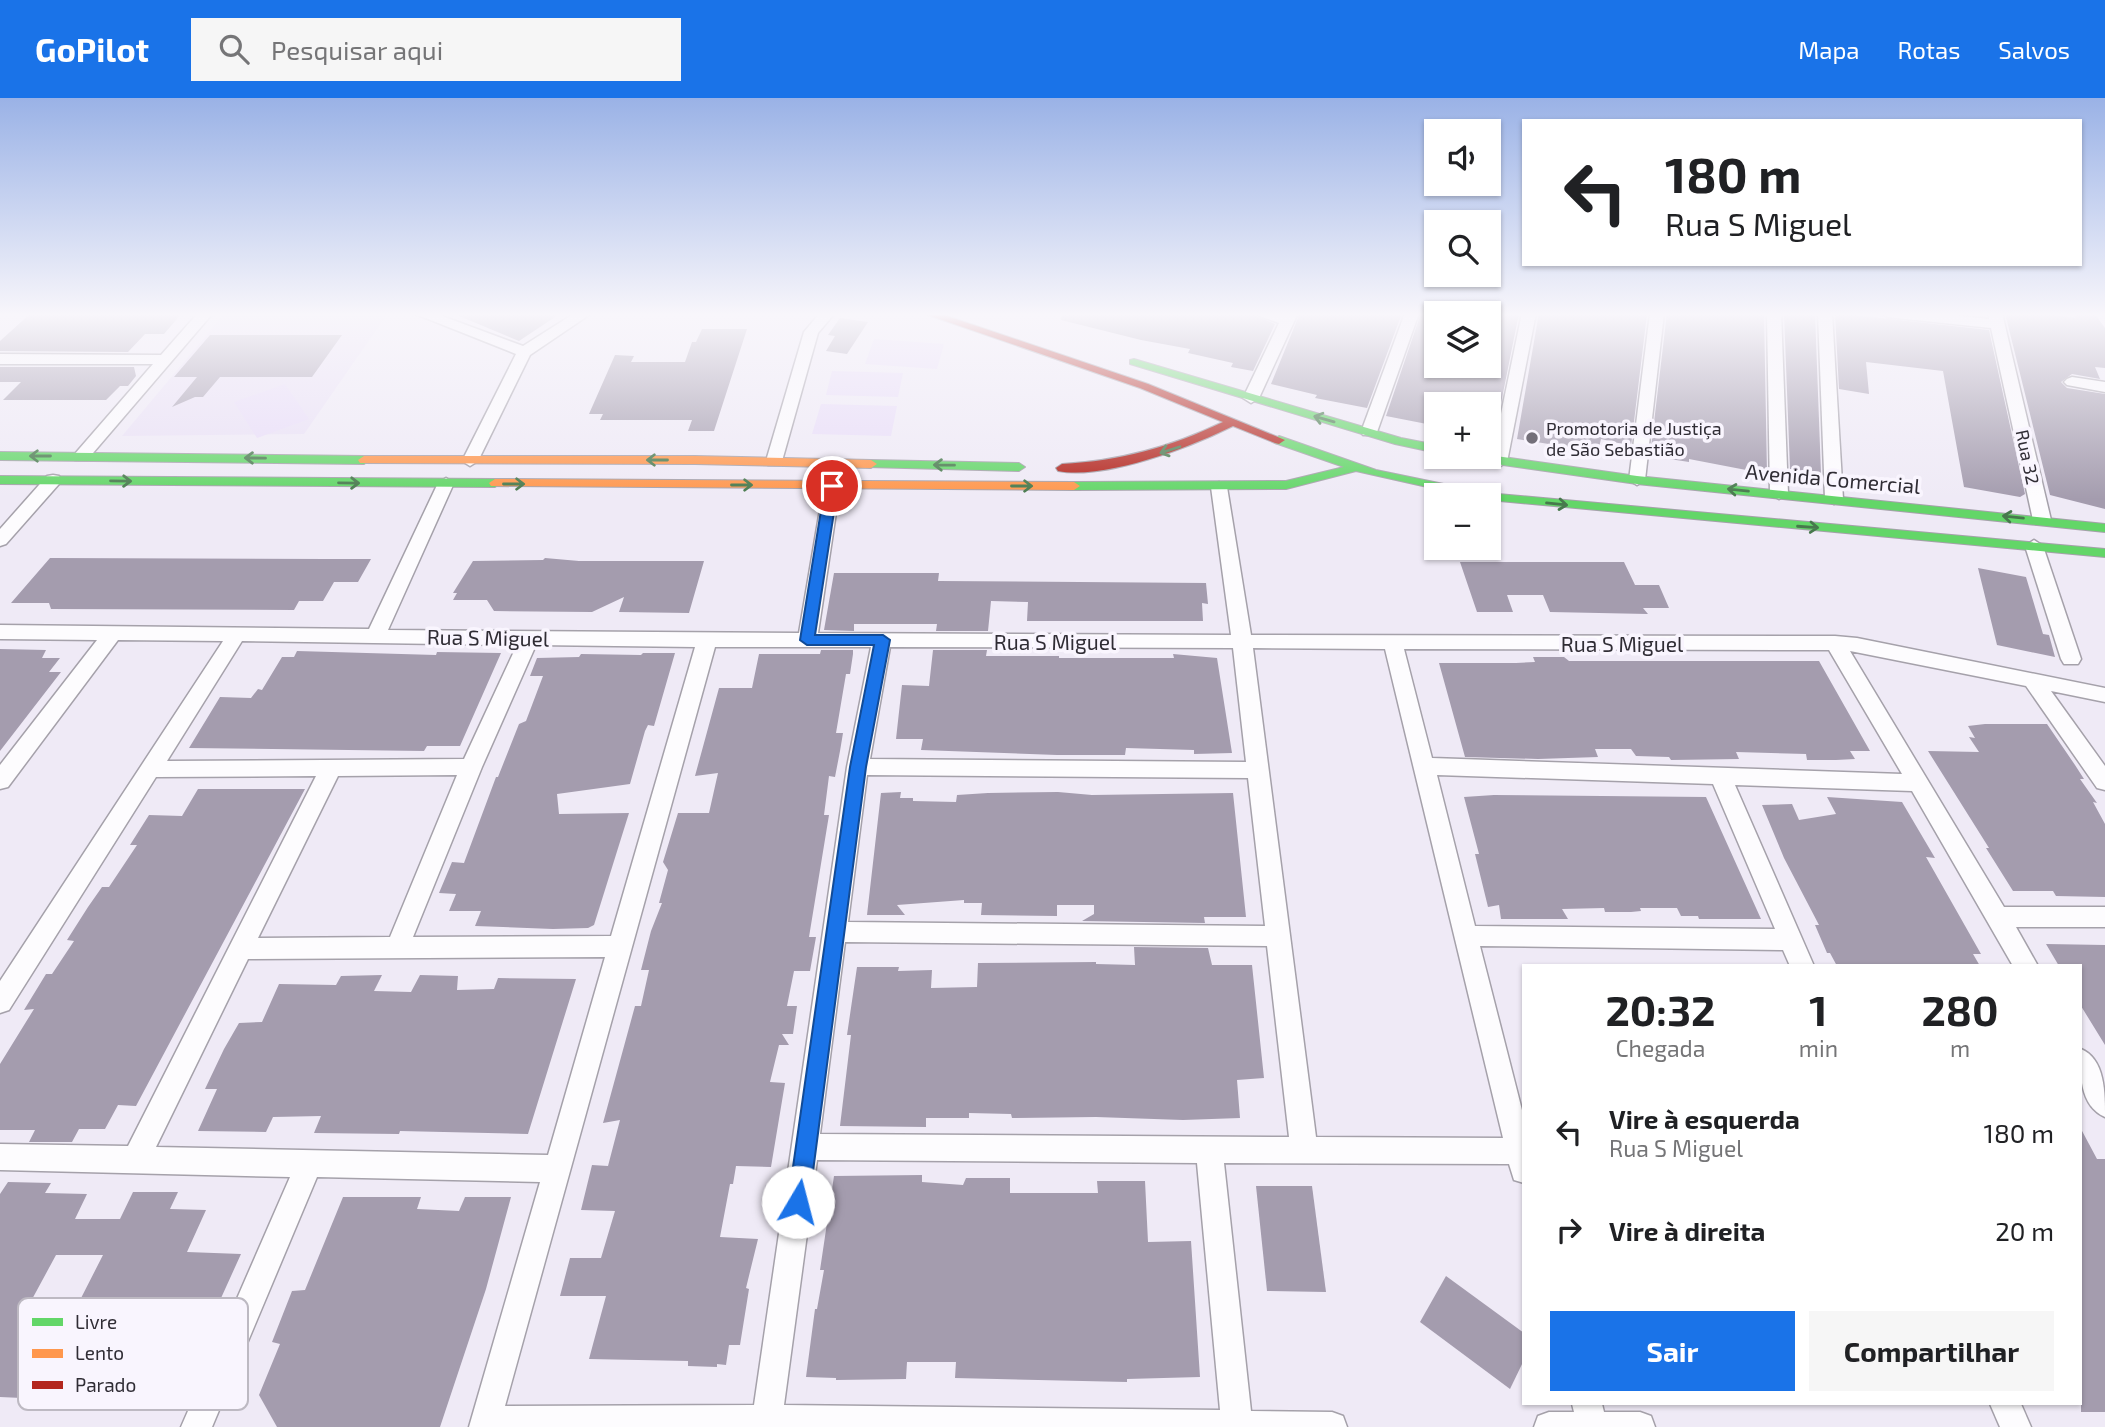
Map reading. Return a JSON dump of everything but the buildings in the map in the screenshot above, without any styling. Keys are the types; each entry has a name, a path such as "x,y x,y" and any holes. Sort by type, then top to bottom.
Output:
{"street":[{"path":"81,456 150,375"},
{"path":"470,461 513,375"},
{"path":"774,461 799,375"},
{"path":"1110,375 1355,468 1424,484"},
{"path":"1176,375 1424,446"},
{"path":"1251,398 1262,375"},
{"path":"1369,432 1390,375"},
{"path":"1501,452 1517,375"},
{"path":"1637,480 1650,375"},
{"path":"1776,375 1779,494"},
{"path":"1828,375 1834,499"},
{"name":"Rua 32","path":"2010,375 2042,520"},
{"path":"2072,382 2105,387"},
{"path":"1196,406 1199,398 1221,389"},
{"path":"0,456 470,461 695,460 1079,468 1128,463 1169,451 1197,441 1232,422"},
{"path":"1394,478 1404,463 1404,453 1399,441"},
{"path":"687,485 688,469 695,460"},
{"path":"807,640 826,462"},
{"name":"Avenida Comercial","path":"1501,462 1637,480 2105,528"},
{"path":"0,480 1219,487 1286,485 1355,468"},
{"path":"0,540 9,519 53,480"},
{"path":"376,635 446,484"},
{"path":"1219,487 1242,641 1304,1149"},
{"path":"1501,497 1617,511 1969,539 2105,553"},
{"path":"1964,512 1954,520 1969,539"},
{"path":"2034,546 2071,659"},
{"name":"Rua S Miguel","path":"0,632 707,640 1835,643 1857,645 2105,695"},
{"path":"0,781 8,761 112,634"},
{"path":"0,1002 236,636"},
{"path":"397,948 471,767 530,638"},
{"path":"707,640 555,1169 485,1424 767,1420 1332,1427"},
{"path":"767,1420 858,767 883,640"},
{"path":"1393,642 1522,1154"},
{"path":"1835,643 2025,964"},
{"path":"2032,680 2105,782"},
{"path":"1423,766 1916,783"},
{"path":"152,769 471,767"},
{"path":"858,767 1256,770"},
{"path":"136,1159 331,768"},
{"path":"1720,775 1801,964"},
{"path":"1999,917 2105,917"},
{"path":"834,932 1276,936"},
{"path":"1467,936 1790,940"},
{"path":"239,948 620,946"},
{"path":"2082,1063 2105,1104"},
{"path":"806,1147 1209,1152 1304,1149 1522,1158"},
{"path":"1209,1152 1237,1426"},
{"path":"0,1157 555,1169"},
{"path":"248,1306 309,1164"},
{"path":"2005,1405 2016,1427"},
{"path":"196,1427 203,1410"},
{"path":"1549,1427 1590,1415 1640,1427"}],"shaded area":[{"path":"173,375 345,375 304,434 122,436"},
{"path":"831,375 903,375 898,397 826,395"},
{"path":"285,384 309,419 257,438 234,402"},
{"path":"821,404 897,406 891,436 812,434"}],"traffic: fast":[{"path":"1178,375 1424,446"},
{"path":"1279,440 1373,473 1424,483"},
{"path":"0,456 364,460"},
{"path":"1501,461 1637,480 2105,528"},
{"path":"871,464 1019,467"},
{"path":"1074,486 1286,485 1355,468"},
{"path":"0,480 495,483"},
{"path":"1501,497 2105,553"}],"traffic: slow":[{"path":"364,460 695,460 871,464"},
{"path":"495,483 1074,486"}],"traffic: jam":[{"path":"1111,375 1279,440"},
{"path":"1062,468 1107,464 1150,455 1191,441 1232,422"}],"place":[{"name":"Promotoria de Justiça de São Sebastião","path":"1532,438"}],"route":[{"path":"798,1202 858,767 883,640 807,640 832,486"}]}
